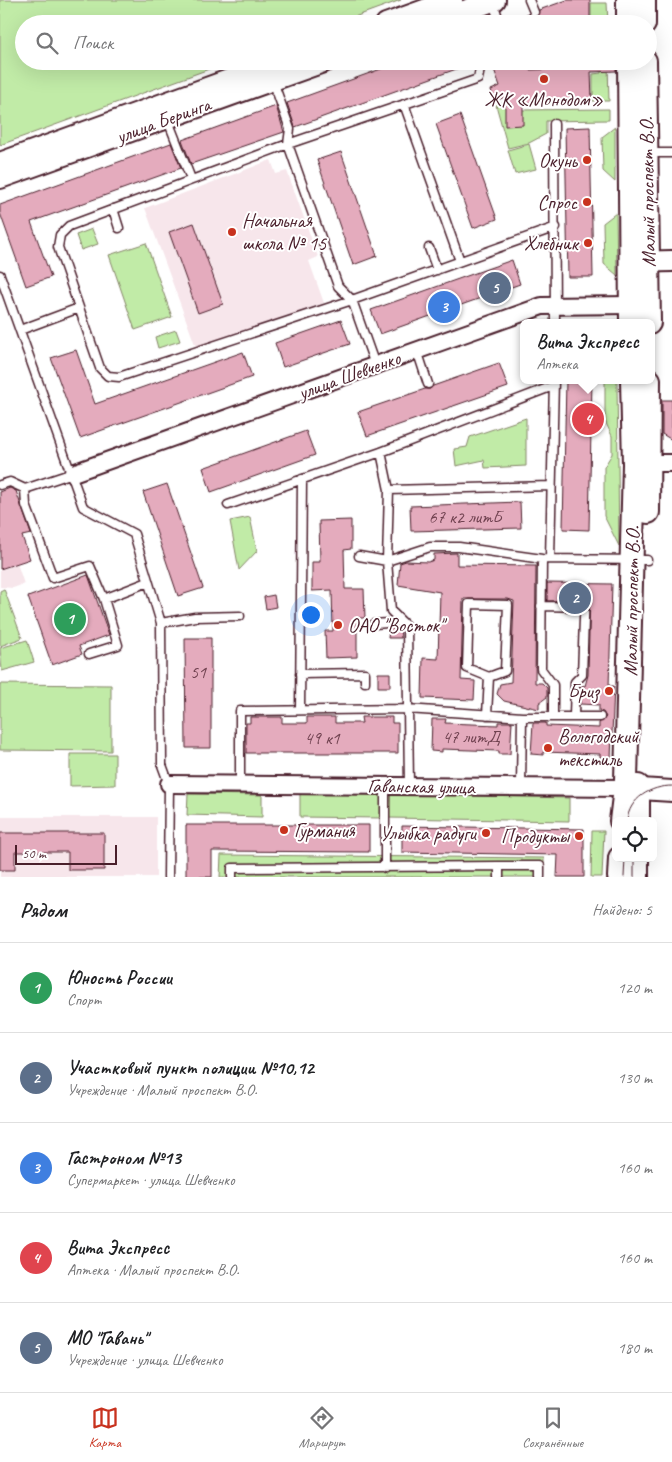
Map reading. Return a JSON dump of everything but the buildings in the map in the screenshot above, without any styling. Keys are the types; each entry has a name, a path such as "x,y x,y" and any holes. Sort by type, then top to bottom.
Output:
{"main road":[{"path":"628,0 628,15"},
{"path":"644,0 644,15"},
{"name":"Малый проспект В.О.","path":"629,70 638,153"},
{"name":"Малый проспект В.О.","path":"644,70 638,153 639,262 648,319"},
{"name":"Малый проспект В.О.","path":"631,314 639,262"},
{"name":"Малый проспект В.О.","path":"632,384 642,463"},
{"name":"Малый проспект В.О.","path":"637,817 632,788 642,463 649,384"},
{"name":"Малый проспект В.О.","path":"622,817 632,788"},
{"path":"619,877 620,862"},
{"path":"637,862 637,877"}],"street":[{"path":"426,15 493,0"},
{"path":"445,15 458,8"},
{"name":"улица Беринга","path":"0,178 164,111 271,70"},
{"name":"улица Беринга","path":"0,162 164,111"},
{"path":"639,262 672,261"},
{"name":"улица Шевченко","path":"73,473 542,306 555,305 631,314"},
{"path":"642,463 672,463"},
{"name":"Гаванская улица","path":"169,784 632,788 672,791"}],"lane":[{"path":"493,0 497,15"},
{"path":"530,0 534,12"},
{"path":"274,70 290,130 288,144 338,286 352,300 375,365"},
{"path":"480,70 478,78 191,179 69,226 60,235 58,247 100,368 108,376 119,377 352,300 556,226"},
{"path":"404,104 460,261"},
{"path":"164,111 191,179"},
{"path":"554,124 555,319"},
{"path":"638,153 672,153"},
{"path":"113,209 120,228"},
{"path":"429,248 437,270"},
{"path":"0,275 73,473 83,507 134,534 161,623 162,765 169,784 168,877"},
{"path":"20,330 79,308"},
{"path":"417,350 428,384"},
{"path":"228,505 381,452 551,384"},
{"path":"553,716 553,685 541,669 542,606 551,486 554,384"},
{"path":"381,452 388,490 387,561 391,611 407,627 408,786"},
{"path":"0,485 10,482 25,489 73,473"},
{"path":"300,710 302,479"},
{"path":"388,490 551,486"},
{"path":"25,489 26,505 52,578 90,566 104,599 118,645 89,654"},
{"path":"358,556 387,561 430,547 459,547 546,559 639,560"},
{"path":"104,599 148,582"},
{"path":"574,716 575,682 582,675 584,590"},
{"path":"469,604 508,605 505,671 489,678 467,668 469,604"},
{"path":"542,606 584,606"},
{"path":"161,623 195,617 240,616"},
{"path":"374,624 402,622"},
{"path":"300,674 365,673 365,682"},
{"path":"487,715 489,678"},
{"path":"240,784 240,712 407,709 522,717 600,717"},
{"path":"521,787 522,717"},
{"path":"385,786 385,868"},
{"path":"498,866 498,877"},
{"path":"232,877 232,868 498,866 540,866 540,877"}],"shaded area":[{"name":"Начальная школа № 15","path":"271,160 276,174 287,171 318,257 309,261 324,303 196,347 145,208"},
{"path":"15,487 31,533 22,537 30,559 17,563 24,584 13,588 0,587 0,492"},
{"path":"0,817 156,817 156,877 0,877"}],"green space":[{"path":"0,0 401,0 360,15 15,15 15,70 206,70 0,145"},
{"path":"591,3 607,3 608,15 591,15"},
{"path":"601,70 608,70 609,101 593,101 593,74 601,73"},
{"path":"515,97 520,110 609,109 609,120 546,121 546,134 529,143 508,148 496,105"},
{"path":"615,127 615,182 603,171 602,137"},
{"path":"529,144 536,169 515,174 508,150"},
{"path":"616,213 617,275 604,264 603,223"},
{"path":"92,229 98,244 81,250 76,235"},
{"path":"146,243 172,317 135,330 109,255"},
{"path":"176,330 180,341 158,348 155,337"},
{"path":"605,384 617,384 619,546 604,516 604,467 612,454 612,436 605,421"},
{"path":"526,418 526,466 485,468 484,460 456,466 454,449 467,447 470,437"},
{"path":"250,517 257,551 239,570 230,521"},
{"path":"4,589 22,638 0,646 0,591"},
{"path":"27,640 34,662 2,671 0,648"},
{"path":"0,684 111,685 111,751 0,750"},
{"path":"70,754 115,754 115,785 70,786"},
{"path":"188,794 262,795 262,817 187,815"},
{"path":"300,794 381,794 381,818 300,817"},
{"path":"390,794 569,798 569,821 389,818"},
{"path":"592,831 604,831 602,877 591,877"},
{"path":"221,855 544,858 544,877 220,877"}],"tram line":[{"path":"628,817 632,806 642,795 656,788 672,786"},
{"path":"624,877 625,862"},
{"path":"634,862 634,877"}],"place":[{"name":"ЖК «Монодом»","path":"544,79"},
{"name":"Окунь","path":"587,160"},
{"name":"Спрос","path":"587,202"},
{"name":"Начальная школа № 15","path":"232,232"},
{"name":"Хлебник","path":"588,243"},
{"name":"МО \"Гавань\"","path":"495,288"},
{"name":"Гастроном №13","path":"444,307"},
{"name":"Вита Экспресс","path":"588,419"},
{"name":"Участковый пункт полиции №10,12","path":"575,598"},
{"name":"Юность России","path":"70,619"},
{"name":"ОАО \"Восток\"","path":"338,625"},
{"name":"Бриз","path":"609,691"},
{"name":"Вологодский текстиль","path":"548,748"},
{"name":"Гурмания","path":"284,830"},
{"name":"Улыбка радуги","path":"486,833"},
{"name":"Продукты","path":"579,836"}]}
